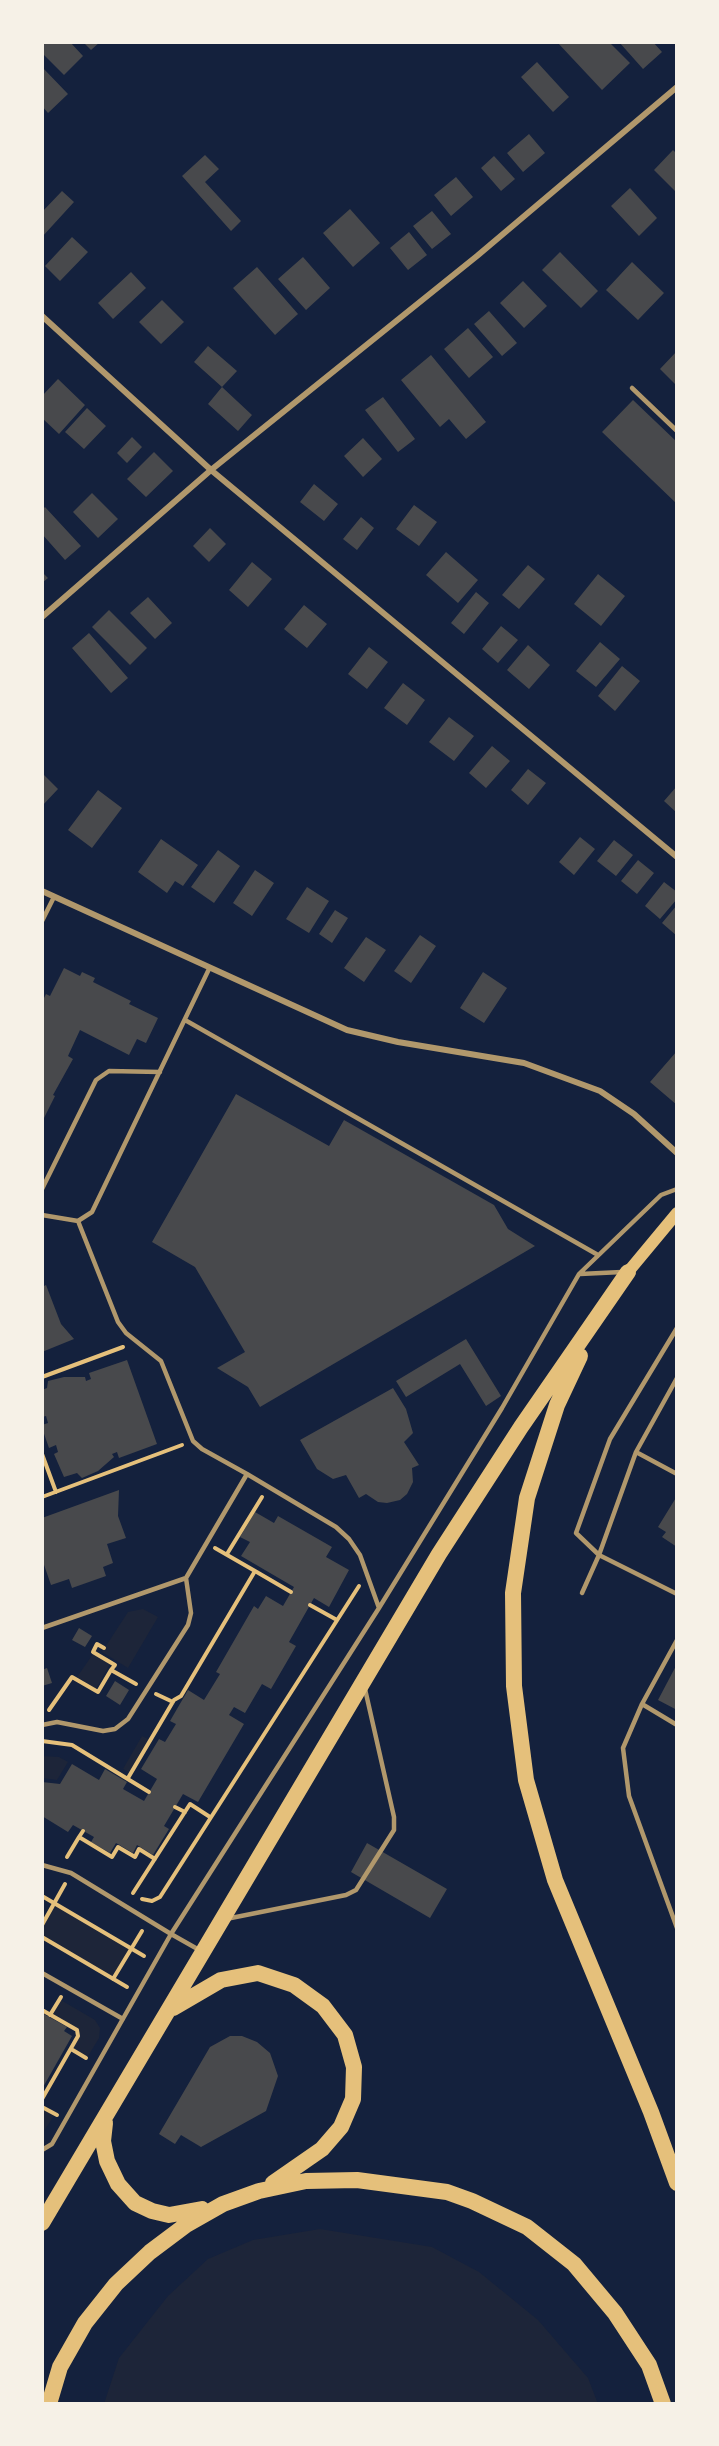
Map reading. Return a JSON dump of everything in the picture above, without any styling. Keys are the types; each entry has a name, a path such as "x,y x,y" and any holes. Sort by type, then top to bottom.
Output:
{"highway":[{"path":"42,2223 439,1554 521,1427 628,1272"},
{"path":"628,1272 588,1338 557,1405 527,1498 513,1593 514,1686 526,1780 555,1880 651,2112 677,2183"},
{"path":"168,2012 192,1994 221,1980 258,1973 294,1985 323,2006 345,2035 354,2067 353,2099 341,2127 322,2149 296,2169 259,2191"},
{"path":"105,2119 103,2140 106,2161 118,2184 135,2202 152,2211 170,2215 186,2214 259,2191 306,2181 357,2180 416,2186 472,2201 527,2228 574,2264 615,2313 649,2366 663,2404"},
{"path":"49,2404 65,2358 85,2324 116,2284 150,2252 186,2225 223,2204"}],"main road":[{"path":"628,1272 677,1213"}],"street":[{"path":"42,617 212,470 477,256 677,87"},
{"path":"42,316 212,470 677,857"},
{"path":"42,891 347,1030 398,1042 524,1063 600,1091 634,1114 677,1153"}],"lane":[{"path":"632,388 677,431"},
{"path":"42,921 54,897"},
{"path":"42,1215 78,1221 92,1212 209,969"},
{"path":"184,1020 598,1255"},
{"path":"42,1190 96,1080 109,1071 160,1072"},
{"path":"42,2150 52,2144 171,1934 379,1608 502,1408 579,1274 661,1195 677,1189"},
{"path":"78,1221 118,1322 161,1360 193,1441 202,1449 336,1527 349,1539 360,1555 379,1608"},
{"path":"579,1274 628,1272"},
{"path":"677,1328 610,1439 576,1533 599,1555 677,1594"},
{"path":"582,1593 599,1555 636,1452 677,1378"},
{"path":"636,1452 677,1474"},
{"path":"42,1725 57,1722 103,1731 115,1729 128,1719 188,1625 191,1613 186,1578 247,1474"},
{"path":"42,1628 186,1578"},
{"path":"677,1640 642,1704 623,1748 629,1797 677,1928"},
{"path":"223,1920 346,1895 356,1890 394,1830 394,1817 364,1683"},
{"path":"642,1704 677,1725"},
{"path":"42,1864 71,1873 203,1953"},
{"path":"42,1973 123,2019"}],"path":[{"path":"42,1377 138,1342"},
{"path":"42,1497 193,1441"},
{"path":"42,1454 56,1492"},
{"path":"226,1554 264,1493"},
{"path":"207,1543 291,1592"},
{"path":"128,1779 173,1702 181,1696 255,1571"},
{"path":"160,1897 361,1583"},
{"path":"310,1605 337,1620"},
{"path":"42,1715 46,1714 72,1677 98,1692 114,1665 93,1652 97,1644 104,1648"},
{"path":"111,1670 173,1702"},
{"path":"42,1741 72,1745 149,1792"},
{"path":"143,1753 149,1756"},
{"path":"133,1893 190,1804 210,1817"},
{"path":"175,1807 185,1812"},
{"path":"67,1857 83,1831"},
{"path":"79,1837 112,1857 118,1846 135,1857 139,1850 155,1859"},
{"path":"42,1925 71,1873"},
{"path":"42,1896 155,1963"},
{"path":"113,1979 148,1920"},
{"path":"42,1937 137,1994"},
{"path":"50,2015 67,1987"},
{"path":"42,2010 77,2030 78,2036 42,2099"},
{"path":"71,2049 97,2064"}],"shaded area":[{"path":"143,1609 158,1617 128,1668 102,1652 128,1612"},
{"path":"93,1654 110,1664 96,1689 77,1677"},
{"path":"142,1736 148,1739 129,1772 123,1769"},
{"path":"42,1756 59,1757 68,1762 57,1780 42,1778"},
{"path":"55,1903 131,1949 113,1979 42,1937 42,1925"},
{"path":"59,1999 95,2020 100,2028 99,2038 87,2058 71,2049 78,2036 77,2030 50,2015"},
{"path":"42,2107 55,2114 42,2134"},
{"path":"320,2229 432,2247 479,2272 538,2320 588,2378 598,2404 104,2404 119,2358 168,2296 208,2259 253,2240"}],"building":[{"path":"42,42 70,42 83,56 64,75 42,53"},
{"path":"83,42 100,42 91,50"},
{"path":"557,42 609,42 630,63 602,90"},
{"path":"619,42 653,42 662,52 643,69"},
{"path":"537,62 569,97 553,112 521,77"},
{"path":"42,67 68,94 48,113 42,106"},
{"path":"529,134 545,153 523,172 507,153"},
{"path":"673,150 677,154 677,193 654,170"},
{"path":"205,155 219,169 205,182 241,221 231,231 182,176"},
{"path":"494,156 515,179 501,191 481,168"},
{"path":"456,177 473,197 451,216 434,195"},
{"path":"630,188 657,218 639,236 611,206"},
{"path":"62,191 74,202 42,237 42,212"},
{"path":"350,209 380,243 353,267 323,233"},
{"path":"432,211 451,234 432,249 413,226"},
{"path":"409,232 427,255 408,270 390,248"},
{"path":"72,237 88,252 60,281 45,266"},
{"path":"560,252 598,291 581,308 542,270"},
{"path":"303,257 330,288 306,310 278,279"},
{"path":"632,262 664,293 638,320 606,290"},
{"path":"257,267 298,314 275,335 233,288"},
{"path":"131,272 146,288 113,319 98,303"},
{"path":"523,281 547,306 524,328 500,303"},
{"path":"162,300 184,322 161,344 139,322"},
{"path":"489,311 517,343 502,356 474,324"},
{"path":"468,328 493,357 469,378 444,349"},
{"path":"208,346 237,371 222,387 194,362"},
{"path":"677,351 677,386 660,369"},
{"path":"431,355 486,422 466,439 449,419 440,427 401,380"},
{"path":"58,379 85,405 59,434 42,418 42,396"},
{"path":"222,387 252,415 238,431 208,404"},
{"path":"383,397 415,439 398,452 365,410"},
{"path":"633,400 677,442 677,504 602,432"},
{"path":"87,408 106,426 84,449 65,432"},
{"path":"132,437 142,447 127,463 117,453"},
{"path":"363,438 382,459 363,477 344,456"},
{"path":"154,452 173,471 146,497 127,479"},
{"path":"314,484 338,504 324,521 300,502"},
{"path":"92,493 118,519 98,538 73,512"},
{"path":"414,505 437,522 419,546 396,529"},
{"path":"45,507 81,546 65,560 42,534 42,510"},
{"path":"361,517 374,528 357,550 343,539"},
{"path":"210,528 226,544 209,562 193,546"},
{"path":"446,552 478,580 458,603 426,575"},
{"path":"252,562 272,579 248,607 229,590"},
{"path":"528,565 545,579 519,609 502,595"},
{"path":"42,572 48,578 42,583"},
{"path":"598,574 625,596 601,626 574,604"},
{"path":"476,592 489,603 464,634 451,623"},
{"path":"148,597 172,623 155,639 130,613"},
{"path":"304,605 327,624 307,648 284,629"},
{"path":"109,610 147,648 130,665 92,627"},
{"path":"501,626 518,640 498,663 482,649"},
{"path":"89,633 128,678 111,693 72,648"},
{"path":"600,642 620,659 596,687 576,671"},
{"path":"528,645 550,665 529,689 507,670"},
{"path":"369,647 388,662 367,689 348,674"},
{"path":"622,666 640,681 615,711 598,696"},
{"path":"403,683 425,700 407,725 384,708"},
{"path":"449,717 474,736 454,761 429,742"},
{"path":"492,746 510,761 486,788 469,773"},
{"path":"528,769 546,783 528,805 511,790"},
{"path":"42,773 58,789 42,806"},
{"path":"677,786 677,813 664,801"},
{"path":"98,790 122,808 92,848 68,830"},
{"path":"580,837 595,849 574,875 559,862"},
{"path":"161,839 198,865 183,886 175,881 167,893 138,872"},
{"path":"614,840 633,855 616,876 597,861"},
{"path":"218,850 240,866 214,903 191,887"},
{"path":"638,860 654,873 637,894 621,881"},
{"path":"255,870 274,883 252,916 233,903"},
{"path":"664,882 677,892 677,899 660,919 645,906"},
{"path":"307,887 329,901 309,933 286,919"},
{"path":"677,905 677,936 662,923"},
{"path":"335,910 348,918 332,943 319,934"},
{"path":"420,935 436,946 411,983 394,971"},
{"path":"366,937 386,950 364,982 344,968"},
{"path":"64,968 80,976 82,972 95,978 93,982 131,1001 129,1004 158,1018 146,1043 137,1039 129,1055 80,1030 68,1056 73,1059 53,1095 55,1096 44,1118 42,1117 42,1002 46,994 50,996"},
{"path":"483,972 507,988 484,1023 460,1008"},
{"path":"677,1051 677,1105 650,1082"},
{"path":"236,1094 329,1146 344,1120 494,1205 508,1229 535,1246 260,1407 248,1387 217,1368 245,1352 195,1267 152,1242"},
{"path":"46,1285 61,1324 74,1339 42,1352 42,1287"},
{"path":"466,1339 501,1396 486,1406 460,1364 406,1397 396,1381"},
{"path":"127,1360 157,1444 119,1458 117,1452 112,1454 114,1457 98,1471 82,1478 77,1473 64,1477 54,1454 58,1452 56,1445 49,1448 42,1428 42,1425 48,1423 46,1416 42,1417 42,1390 47,1388 48,1381 64,1377 85,1377 86,1381 91,1379 89,1373"},
{"path":"393,1388 406,1409 413,1433 404,1442 419,1465 412,1468 413,1482 407,1494 400,1500 387,1503 378,1502 366,1494 359,1498 346,1475 333,1479 317,1469 300,1440"},
{"path":"119,1490 118,1516 126,1538 107,1544 113,1563 103,1567 106,1576 72,1588 69,1579 51,1585 42,1559 42,1518"},
{"path":"677,1496 677,1547 662,1537 666,1532 658,1527"},
{"path":"255,1512 274,1523 278,1516 332,1547 326,1557 349,1570 329,1607 314,1598 289,1642 296,1646 271,1689 262,1684 245,1713 234,1707 229,1715 244,1724 198,1802 183,1794 164,1826 169,1829 153,1855 137,1845 133,1853 116,1843 110,1853 91,1842 94,1837 73,1825 68,1832 42,1816 42,1782 60,1784 72,1764 99,1780 105,1769 127,1782 123,1789 144,1801 157,1779 141,1769 159,1739 165,1742 176,1724 170,1721 188,1690 204,1700 220,1674 216,1672 254,1606 258,1609 266,1596 283,1606 294,1587 241,1556 250,1542 240,1537"},
{"path":"79,1628 92,1636 85,1647 72,1640"},
{"path":"677,1664 677,1710 658,1700"},
{"path":"47,1668 52,1683 42,1686 42,1670"},
{"path":"115,1681 129,1690 120,1705 106,1696"},
{"path":"367,1843 447,1889 430,1918 351,1872"},
{"path":"42,2013 67,2027 64,2031 72,2036 42,2089"},
{"path":"230,2036 242,2036 257,2042 270,2053 278,2076 266,2111 201,2147 181,2135 175,2144 159,2134 210,2047"}]}
